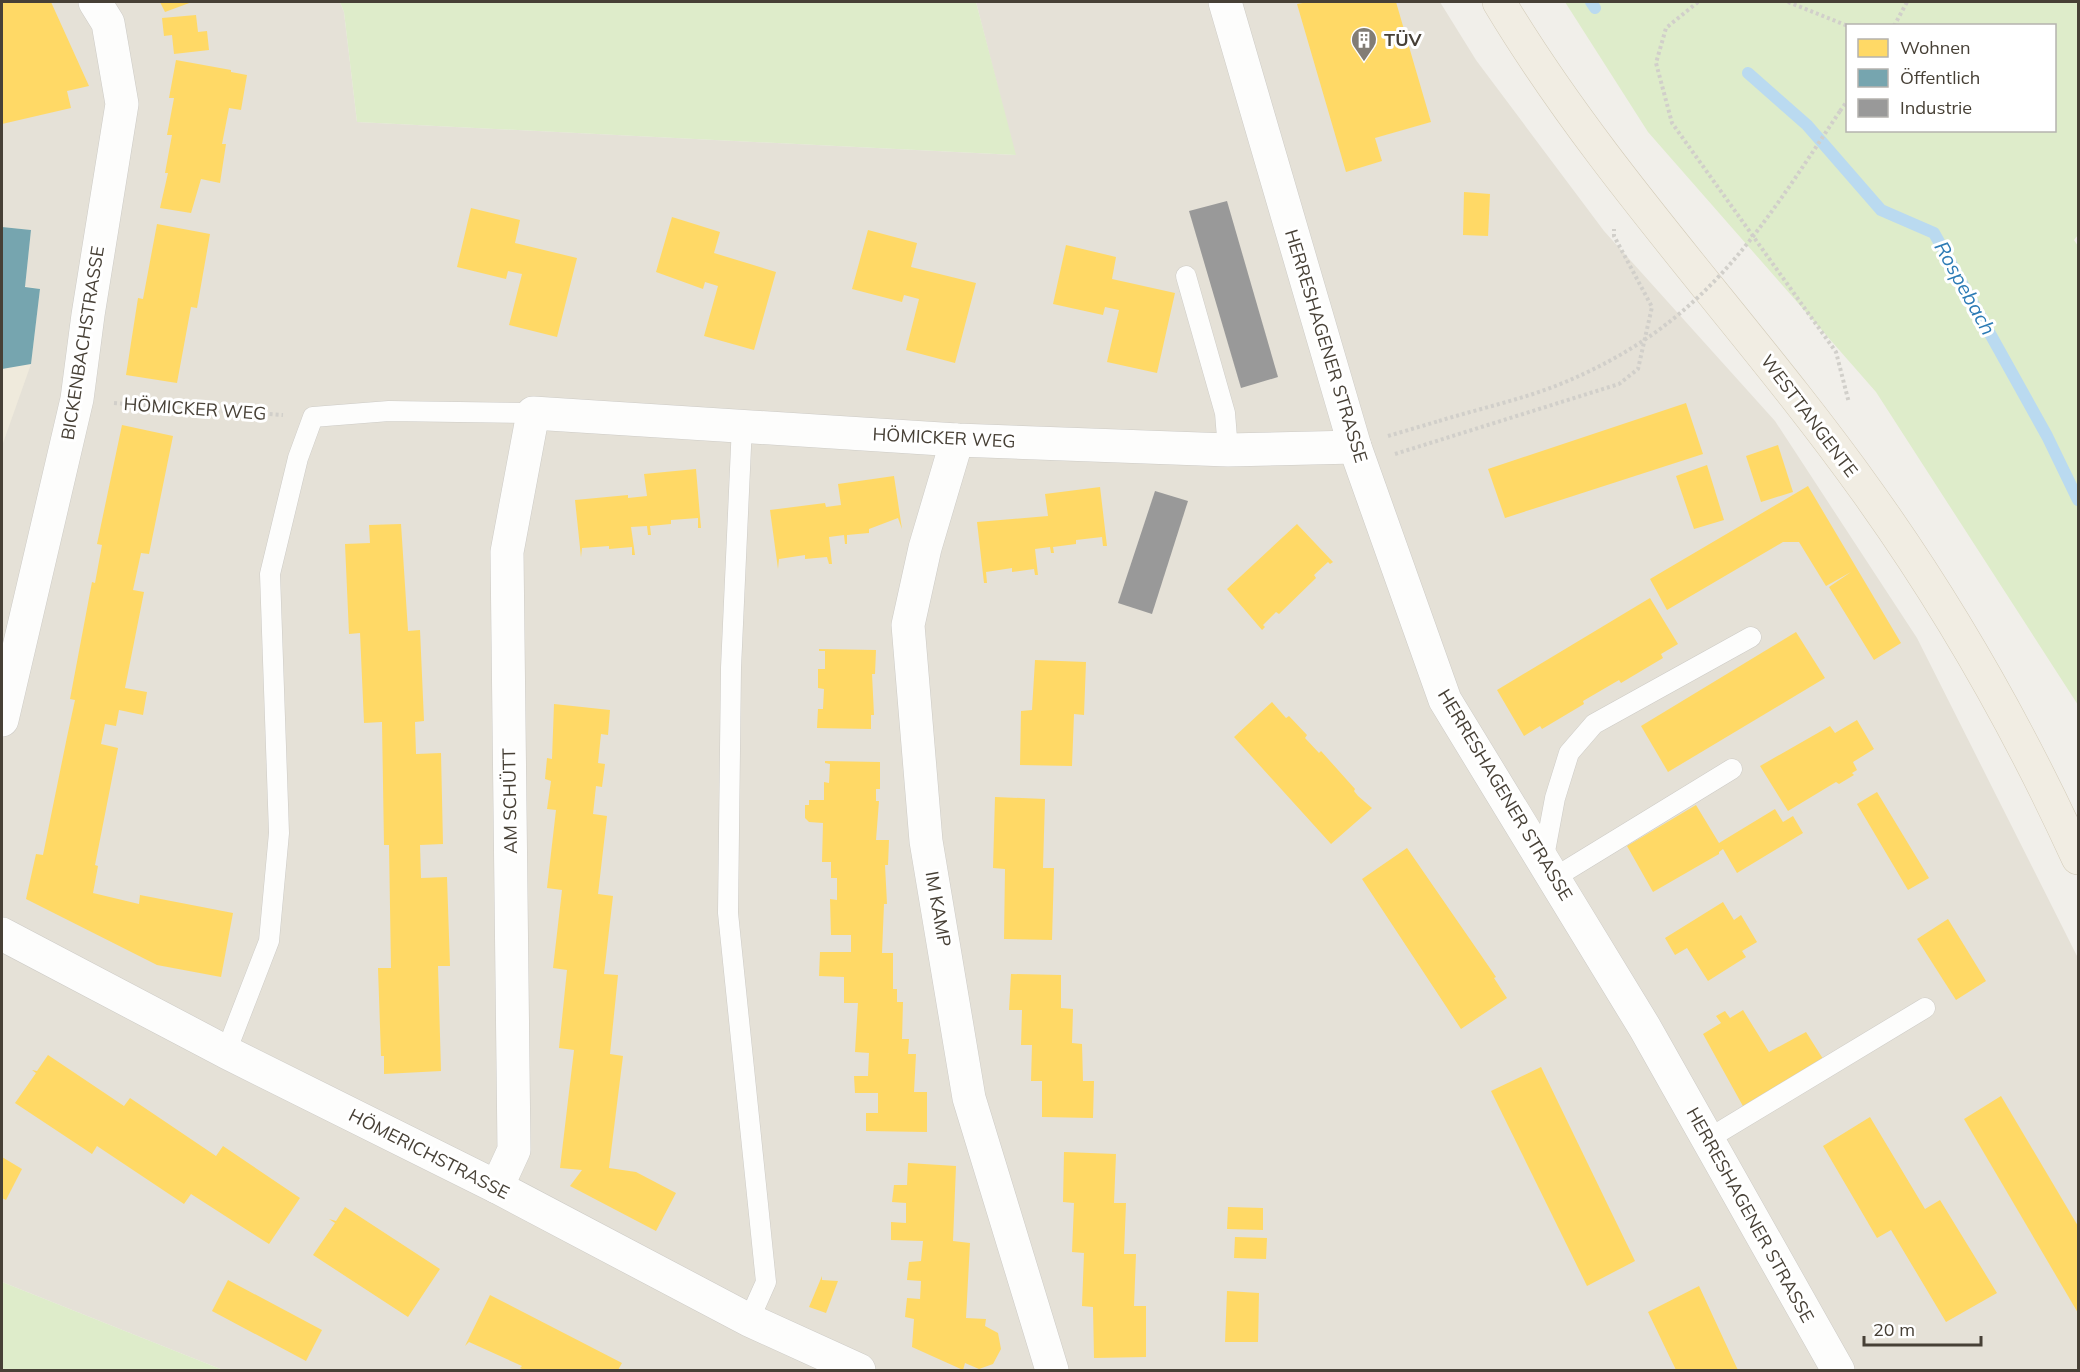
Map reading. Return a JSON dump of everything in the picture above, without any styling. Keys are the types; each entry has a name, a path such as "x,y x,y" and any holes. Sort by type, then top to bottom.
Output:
{"main road":[{"name":"WESTTANGENTE","path":"1499,2 1536,63 1619,175 1761,353 1867,491 1954,625 2046,787 2079,858"}],"street":[{"name":"BICKENBACHSTRASSE","path":"2,720 77,399 122,104 108,23 95,2"},
{"name":"HERRESHAGENER STRASSE","path":"1225,2 1358,446 1445,700 1707,1138 1838,1371"},
{"name":"HÖMICKER WEG","path":"533,413 957,440 1228,450 1358,446"},
{"name":"AM SCHÜTT","path":"497,1187 514,1150 507,552 533,413"},
{"name":"IM KAMP","path":"957,440 925,548 908,625 926,841 969,1098 1052,1371"},
{"name":"HÖMERICHSTRASSE","path":"2,934 226,1052 497,1187 749,1320 859,1371"}],"lane":[{"path":"1186,276 1225,413 1228,450"},
{"path":"226,1052 268,941 279,833 270,574 297,458 314,417 388,411 533,413"},
{"path":"742,425 731,668 728,913 766,1282 749,1320"},
{"path":"1548,870 1555,798 1569,753 1594,724 1751,637"},
{"path":"1548,870 1732,769"},
{"path":"1707,1138 1925,1008"}],"path":[{"path":"1698,2 1666,28 1656,63 1672,123 1836,352 1851,408"},
{"path":"1788,2 1846,25"},
{"path":"1895,24 1907,2"},
{"path":"1358,446 1556,386 1612,360 1661,331 1702,296 1736,261 1767,221 1846,103"},
{"path":"1358,446 1388,456 1574,400 1619,384 1638,369 1652,307 1614,236 1619,175"},
{"name":"HÖMICKER WEG","path":"77,399 314,417"}],"shaded area":[{"path":"2,2 340,2 344,12 357,122 1015,155 976,2 1440,2 1476,60 1604,231 1775,421 1917,638 2078,958 2078,1370 223,1370 2,1282"},
{"path":"2,227 31,230 25,286 40,289 31,364 2,446"}],"green space":[{"path":"340,2 976,2 1016,155 357,122 344,12"},
{"path":"1565,2 2078,2 2078,235 2074,240 2078,246 2078,705 1876,392 1648,132"},
{"path":"2,1282 223,1370 2,1370"}],"building: Wohnen":[{"path":"2,2 51,2 89,86 67,91 71,108 2,124"},
{"path":"160,2 192,2 165,12"},
{"name":"TÜV","path":"1396,2 1431,122 1375,138 1382,161 1346,172 1297,4"},
{"path":"196,15 198,32 207,31 209,50 174,54 172,35 164,36 162,18"},
{"path":"176,60 247,75 241,110 229,108 222,144 226,144 220,183 201,179 191,213 160,208 168,173 165,173 172,135 167,135 174,98 169,98"},
{"path":"1464,192 1490,194 1488,236 1463,235"},
{"path":"471,208 520,220 515,243 577,258 557,337 509,325 522,274 508,271 506,279 457,267"},
{"path":"672,217 720,232 714,253 776,272 754,350 704,336 718,286 705,282 703,289 656,272"},
{"path":"157,224 210,234 197,308 191,307 177,383 126,375 138,298 143,299"},
{"path":"868,230 917,243 911,267 976,283 955,363 906,350 919,299 904,295 902,302 852,289"},
{"path":"1066,245 1116,257 1112,279 1175,293 1157,373 1107,362 1119,310 1105,307 1103,315 1053,304"},
{"path":"1686,403 1703,454 1505,518 1488,469"},
{"path":"122,425 173,436 149,554 141,553 133,590 144,592 125,688 147,692 143,715 119,710 116,726 105,724 101,744 118,748 95,865 98,866 93,893 139,904 140,895 233,913 221,977 157,965 26,899 36,854 43,855 75,700 70,699 92,582 95,583 102,545 97,544"},
{"path":"1778,445 1793,492 1761,502 1746,456"},
{"path":"1707,465 1724,520 1694,529 1676,476"},
{"path":"696,469 701,528 698,528 698,518 671,520 671,524 650,526 651,535 648,535 647,526 631,527 635,555 632,555 632,547 609,549 609,546 582,548 581,557 575,500 628,495 628,498 647,496 644,474"},
{"path":"894,476 902,529 898,518 869,529 869,533 847,535 847,544 845,544 844,535 829,537 832,564 829,564 827,557 805,559 805,555 779,559 778,569 770,510 825,503 826,507 841,505 838,484"},
{"path":"1808,486 1901,643 1874,660 1829,587 1851,572 1826,586 1799,542 1783,542 1667,610 1650,579"},
{"path":"1100,487 1107,546 1103,546 1102,537 1076,540 1076,544 1053,547 1054,553 1051,553 1050,547 1035,549 1038,575 1035,575 1034,569 1012,572 1012,568 986,572 987,583 984,583 977,522 1048,516 1045,494"},
{"path":"401,524 408,631 420,630 424,721 415,722 416,754 441,753 443,844 420,845 421,878 447,877 450,966 438,966 441,1071 384,1074 384,1056 381,1056 378,968 391,968 389,845 384,845 382,722 364,723 360,633 349,634 345,544 370,543 369,525"},
{"path":"1297,524 1333,562 1330,564 1328,562 1314,575 1316,578 1279,614 1276,612 1263,625 1265,627 1262,630 1227,589"},
{"path":"1650,598 1678,644 1661,654 1663,658 1621,683 1619,680 1583,701 1584,704 1542,729 1540,726 1524,736 1497,690"},
{"path":"1796,632 1825,678 1668,772 1641,726"},
{"path":"819,649 876,650 875,674 872,674 874,715 871,715 871,729 817,728 818,709 823,709 824,689 818,688 818,669 825,669 825,651 819,651"},
{"path":"1035,660 1086,662 1084,715 1074,714 1072,766 1020,765 1021,711 1032,710"},
{"path":"1272,702 1286,718 1289,716 1307,735 1305,738 1319,753 1321,751 1355,789 1358,796 1372,808 1331,844 1234,737"},
{"path":"554,704 610,710 608,735 601,734 598,763 605,764 602,787 596,786 593,814 607,816 598,894 613,896 604,974 618,975 610,1054 623,1056 609,1168 636,1172 676,1193 656,1231 570,1186 582,1170 560,1168 574,1050 559,1048 567,970 553,968 562,890 547,888 556,810 547,809 551,781 545,779 547,758 552,759"},
{"path":"1857,720 1874,749 1853,762 1857,770 1852,773 1854,775 1839,784 1836,782 1788,811 1760,766 1830,726 1835,733"},
{"path":"825,761 880,762 880,789 876,789 876,801 879,801 876,840 889,840 888,865 885,865 887,904 884,904 882,953 893,953 893,989 897,989 897,1002 903,1002 902,1039 909,1039 908,1054 916,1054 914,1092 927,1092 927,1132 866,1131 866,1113 878,1113 878,1093 855,1093 854,1076 868,1076 869,1053 855,1052 858,1003 844,1003 844,977 819,976 820,952 851,952 851,935 831,935 830,899 837,900 837,878 831,878 831,862 822,862 823,823 809,822 805,818 805,805 809,805 809,800 824,800 824,782 829,783 830,764"},
{"path":"1877,792 1929,878 1908,890 1857,804"},
{"path":"995,797 1045,799 1043,868 1054,868 1052,940 1004,939 1005,869 993,868"},
{"path":"1696,805 1719,843 1775,809 1783,822 1793,816 1803,833 1737,873 1723,849 1719,854 1653,892 1627,846"},
{"path":"1407,848 1496,977 1494,978 1507,998 1461,1029 1362,879"},
{"path":"1723,902 1734,920 1741,915 1757,942 1742,951 1746,957 1708,981 1687,948 1675,955 1665,938"},
{"path":"1948,919 1986,981 1956,1000 1917,939"},
{"path":"1011,974 1061,975 1061,1008 1073,1009 1072,1043 1082,1044 1083,1081 1094,1081 1093,1118 1042,1117 1042,1081 1031,1081 1032,1045 1021,1045 1022,1010 1009,1010"},
{"path":"1743,1010 1769,1052 1806,1032 1825,1062 1744,1108 1703,1034 1721,1023 1716,1016 1725,1011 1730,1018"},
{"path":"48,1055 124,1106 130,1098 216,1156 223,1146 300,1198 269,1244 191,1194 184,1204 97,1146 92,1154 15,1103 36,1073 32,1070 37,1071"},
{"path":"1541,1067 1635,1261 1587,1286 1491,1091"},
{"path":"2001,1096 2078,1226 2078,1313 1964,1119"},
{"path":"1870,1117 1925,1209 1940,1200 1997,1293 1946,1322 1891,1230 1877,1238 1823,1146"},
{"path":"1064,1152 1116,1154 1114,1203 1126,1203 1124,1254 1136,1254 1134,1306 1146,1306 1146,1357 1094,1358 1093,1307 1082,1306 1084,1253 1072,1252 1074,1203 1063,1202"},
{"path":"2,1157 22,1169 6,1200 2,1198"},
{"path":"908,1163 956,1166 953,1241 970,1243 966,1318 986,1319 985,1326 998,1333 1001,1349 993,1364 979,1369 965,1363 963,1370 912,1347 914,1319 905,1317 907,1298 920,1299 921,1281 907,1280 909,1262 921,1261 923,1241 891,1240 891,1222 906,1223 906,1203 892,1202 894,1185 907,1185"},
{"path":"345,1207 440,1269 408,1317 313,1255 335,1223 329,1219 336,1221"},
{"path":"1228,1207 1263,1208 1263,1230 1227,1229"},
{"path":"1235,1237 1267,1238 1266,1259 1234,1258"},
{"path":"822,1276 822,1280 838,1281 826,1313 809,1307"},
{"path":"228,1280 322,1330 306,1361 212,1311"},
{"path":"1699,1286 1738,1370 1676,1370 1648,1312"},
{"path":"1227,1291 1259,1293 1258,1342 1225,1342"},
{"path":"490,1295 622,1363 618,1370 524,1370 520,1368 522,1366 469,1342 465,1346"}],"building: Öffentlich":[{"path":"2,227 31,230 25,287 40,289 31,364 2,369"}],"building: Industrie":[{"path":"1227,201 1278,377 1241,388 1189,211"},
{"path":"1155,491 1188,501 1152,614 1118,603"}],"waterway":[{"name":"Rospebach","path":"1591,2 1595,8"},
{"name":"Rospebach","path":"1748,73 1807,125 1881,210 1934,233 2047,436 2078,500"}],"place":[{"name":"TÜV","path":"1364,63"}]}
